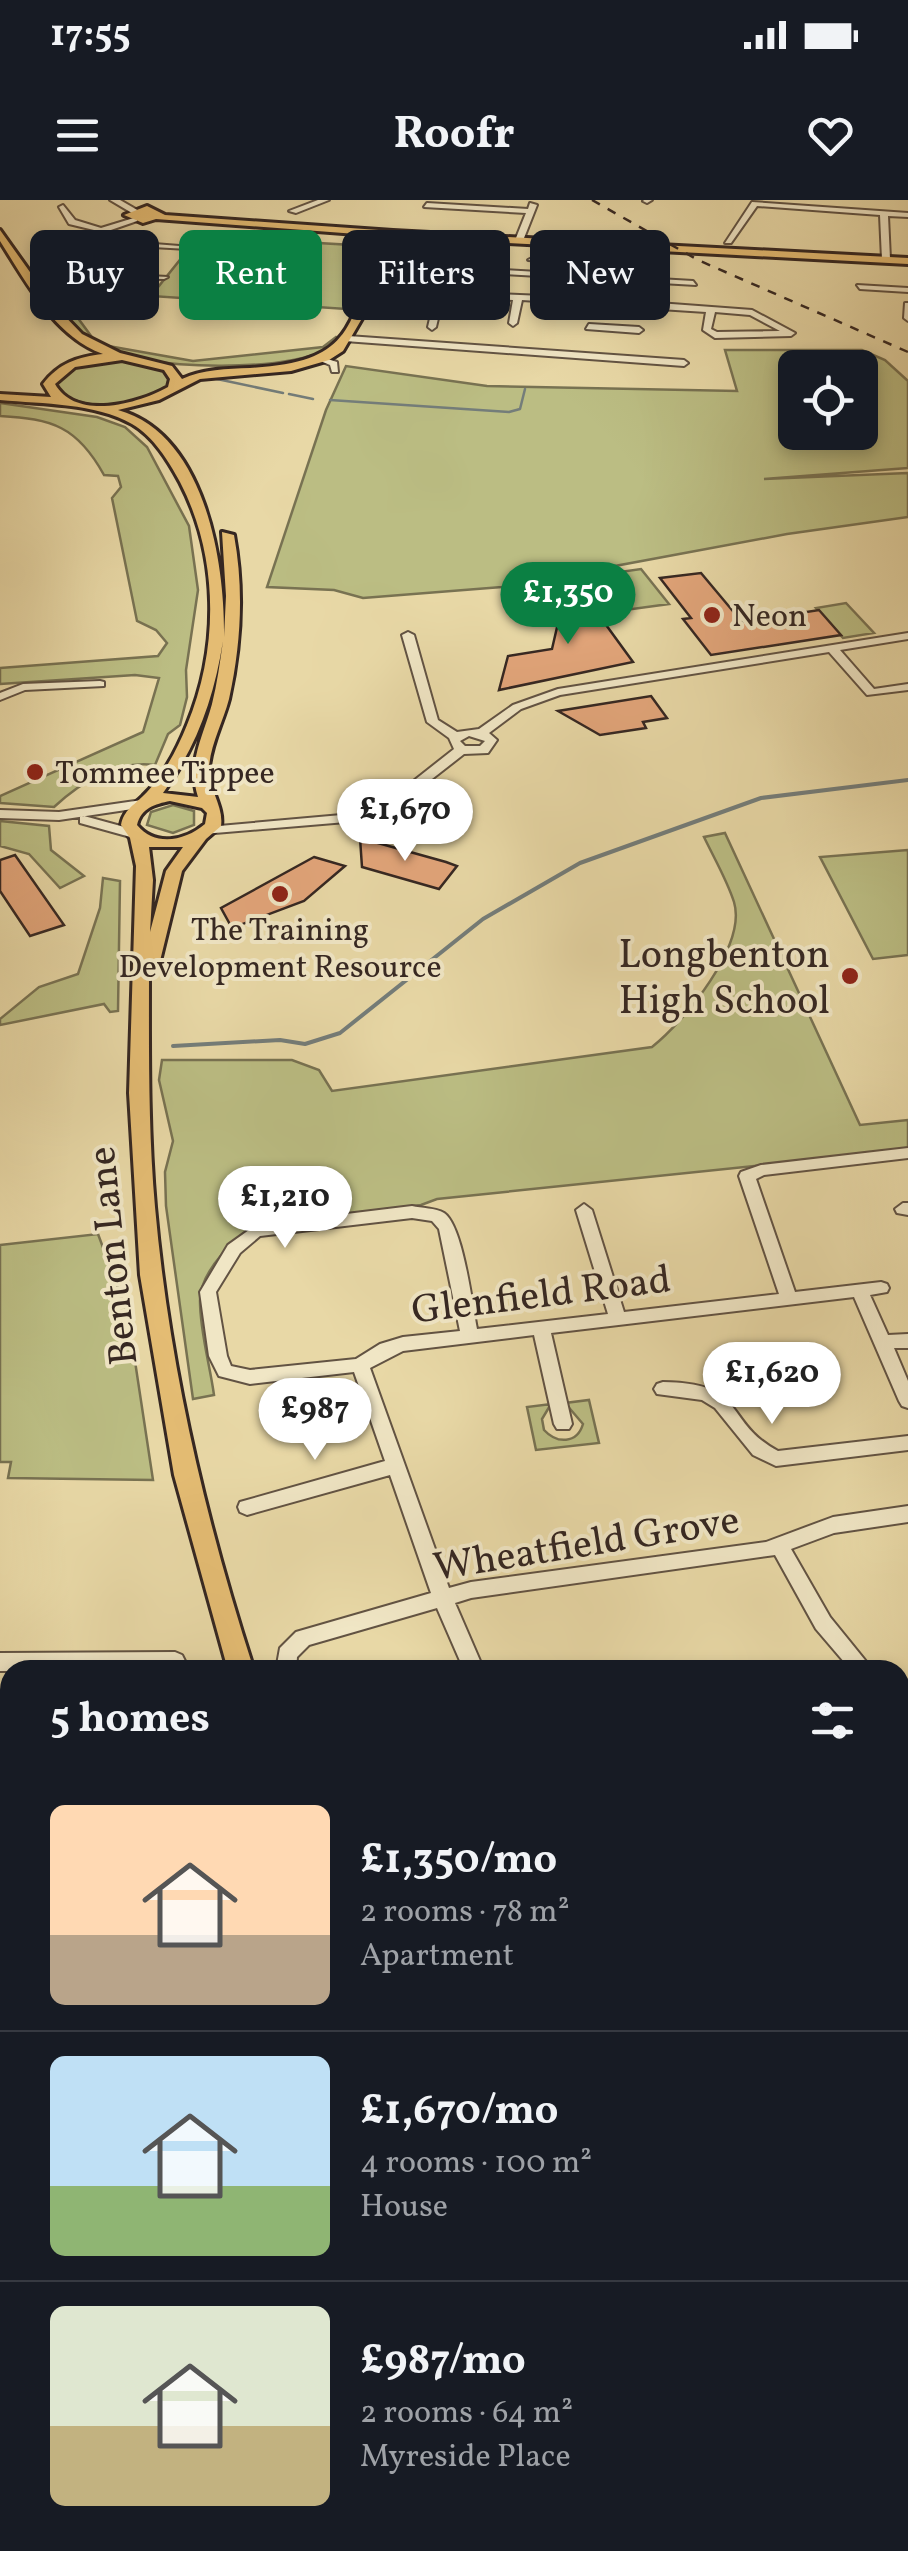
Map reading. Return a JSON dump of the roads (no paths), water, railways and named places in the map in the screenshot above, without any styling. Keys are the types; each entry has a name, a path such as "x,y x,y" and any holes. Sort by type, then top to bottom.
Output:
{"main road":[{"path":"158,214 174,205"},
{"path":"134,215 359,230"},
{"path":"0,233 33,282 85,343 135,358"},
{"path":"510,238 530,239"},
{"path":"670,246 908,261"},
{"path":"0,255 73,348 74,355 66,368"},
{"path":"87,406 126,406 159,397 173,386 200,376 321,358 348,339 354,320"},
{"path":"0,394 35,385 66,368 103,358 200,366 287,366"},
{"path":"149,360 172,371 173,386"},
{"path":"54,376 49,388 69,402"},
{"path":"0,394 69,402 142,422 190,484 213,540 217,601 203,698 183,753 130,817 136,836 165,844 205,834 216,817 198,771 220,699 234,600 223,522"},
{"path":"159,397 153,415 192,463 216,505"},
{"path":"145,803 179,796 210,806"},
{"name":"Benton Lane","path":"142,1003 174,871 184,851 205,834"},
{"name":"Benton Lane","path":"136,836 147,872 140,953 140,1139 157,1317 199,1524 237,1660"}],"street":[{"path":"63,208 72,222 102,230 134,215 114,200"},
{"path":"293,211 324,200"},
{"path":"518,200 533,205 520,238"},
{"path":"728,241 754,202 908,215"},
{"path":"427,205 467,204 531,212"},
{"path":"884,215 886,260"},
{"path":"328,238 335,227"},
{"path":"521,260 530,260"},
{"path":"510,273 688,283 679,308"},
{"path":"159,277 164,277"},
{"path":"860,287 908,290"},
{"path":"510,297 530,297"},
{"path":"513,323 518,297"},
{"path":"908,305 908,318"},
{"path":"670,307 711,310 757,314 791,333 715,335 708,330 711,310"},
{"path":"433,327 434,320"},
{"path":"589,339 590,320"},
{"path":"589,327 639,331"},
{"path":"348,339 683,359 695,376"},
{"path":"321,358 335,370"},
{"path":"408,635 433,722 458,744 487,748 491,740 481,733"},
{"path":"205,834 284,822 337,822 373,814 458,744 517,707 558,692 908,636"},
{"path":"832,648 871,693 908,687"},
{"path":"0,697 23,687 100,684"},
{"path":"0,814 59,816 145,803"},
{"path":"210,806 284,822"},
{"path":"59,816 136,836"},
{"path":"789,1299 746,1184 749,1174 908,1153"},
{"path":"584,1210 618,1319"},
{"name":"Glenfield Road","path":"470,1337 448,1228 432,1214 412,1212 266,1229 242,1240 208,1292 218,1356 225,1370 250,1377 360,1365 390,1347 881,1288"},
{"path":"860,1290 908,1401"},
{"path":"541,1329 563,1424"},
{"path":"883,1342 908,1341"},
{"path":"360,1365 442,1596 470,1660"},
{"path":"663,1390 692,1387 708,1393 758,1449 776,1459 908,1443"},
{"path":"247,1507 395,1466"},
{"name":"Wheatfield Grove","path":"287,1660 290,1648 303,1638 442,1596 780,1548 833,1525 908,1514"},
{"path":"780,1548 823,1622 855,1660"}],"waterway":[{"path":"217,379 283,393"},
{"path":"330,400 509,412 520,409 525,389"},
{"path":"289,394 313,399"},
{"path":"173,1046 280,1040 305,1044 340,1033 483,919 580,863 761,798 908,780"}],"railway":[{"path":"592,200 698,260 908,352"}],"place":[{"name":"Neon","path":"712,615"},
{"name":"Tommee Tippee","path":"35,772"},
{"name":"The Training Development Resource","path":"280,894"},
{"name":"Longbenton High School","path":"850,976"}]}
